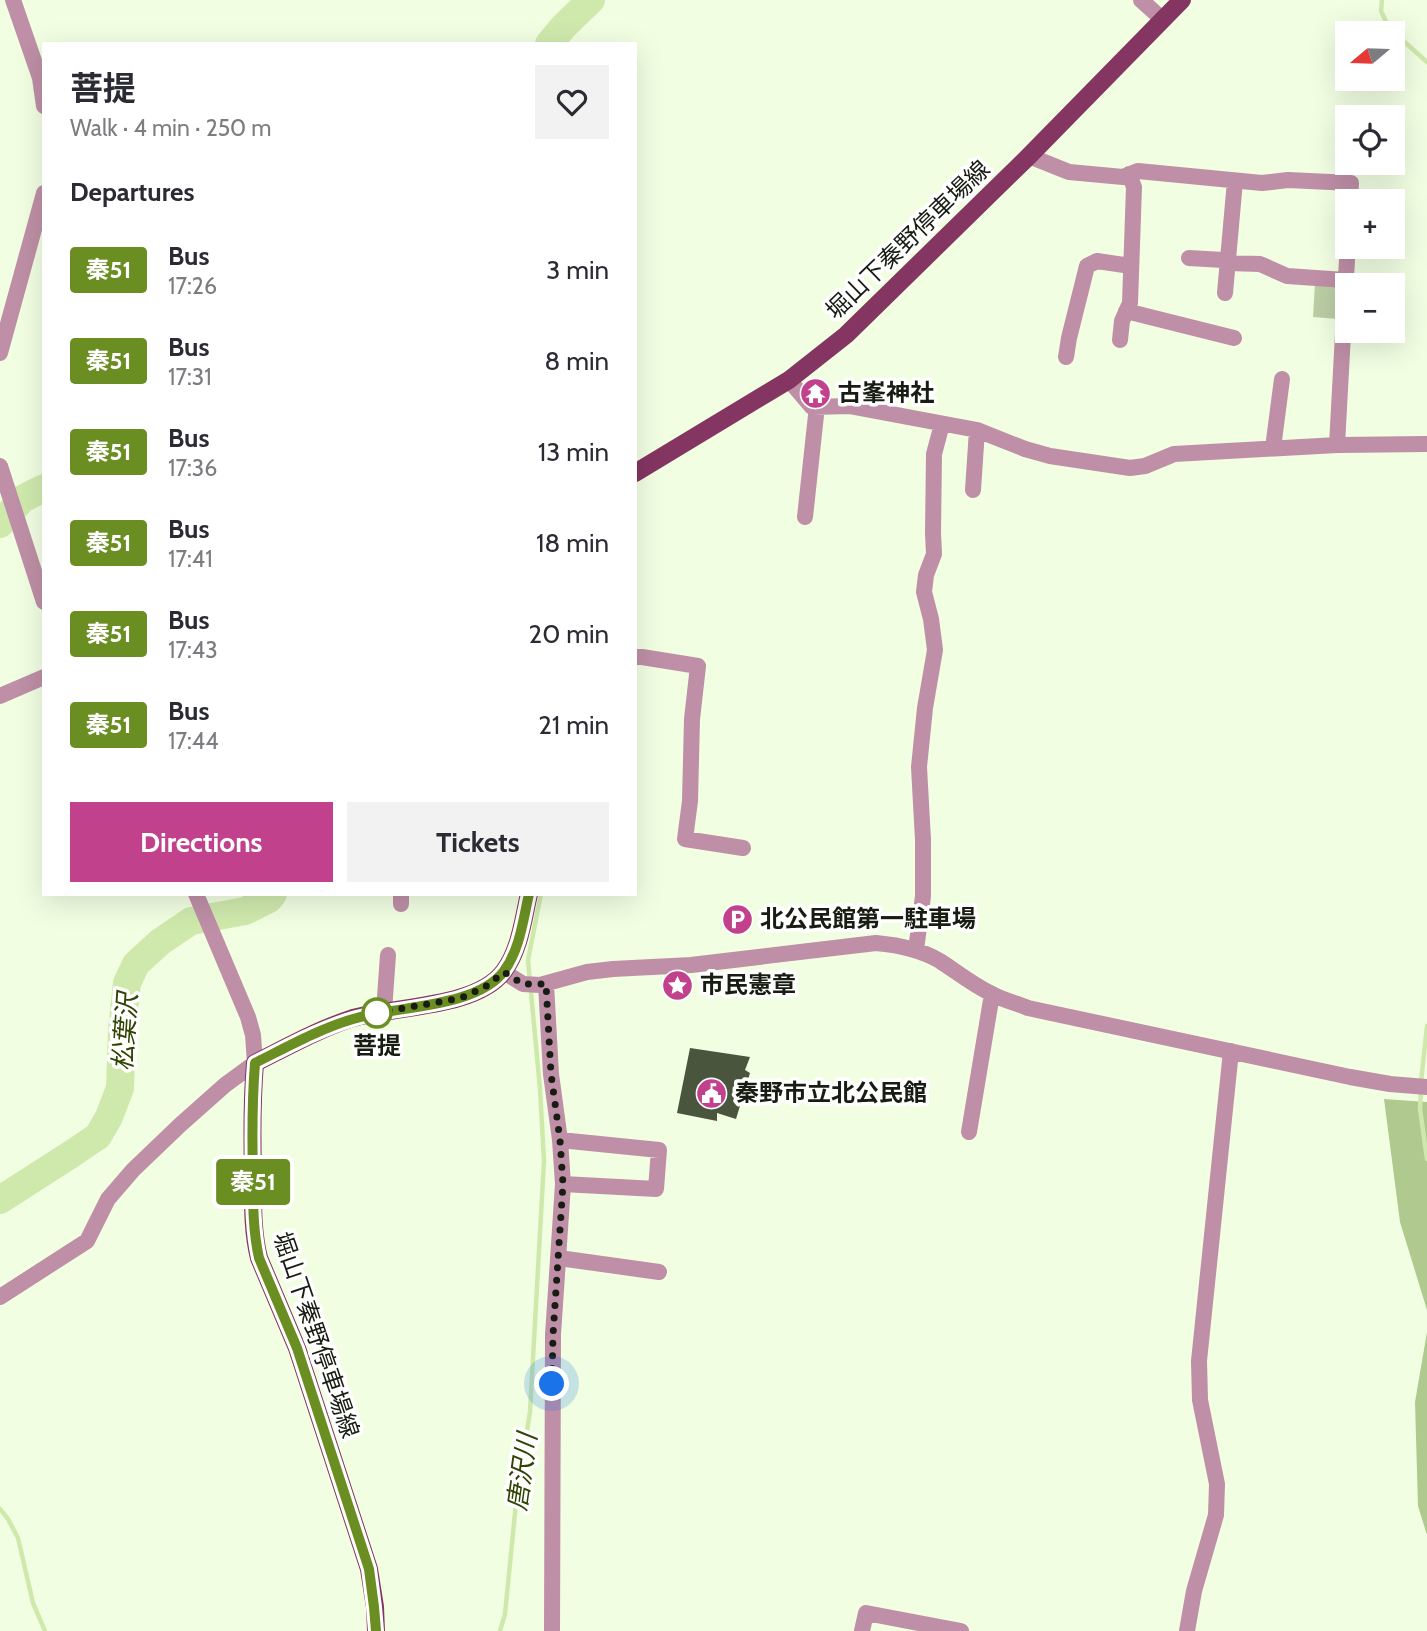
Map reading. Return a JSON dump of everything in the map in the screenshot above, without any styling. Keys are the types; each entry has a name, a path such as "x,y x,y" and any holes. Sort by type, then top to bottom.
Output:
{"main road":[{"name":"堀山下秦野停車場線","path":"637,472 789,380 846,335 1029,156 1182,0"},
{"path":"255,1063 331,1026 355,1018 461,998 485,987 504,972 516,949 529,896"},
{"name":"堀山下秦野停車場線","path":"255,1063 252,1160 256,1247 297,1348 369,1569 376,1631"}],"street":[{"path":"13,0 40,78 42,92"},
{"path":"1141,0 1162,19"},
{"path":"1029,156 1069,172 1123,177 1138,171 1262,183 1288,180 1350,183 1350,189"},
{"path":"1120,340 1122,321 1130,303 1134,187 1129,174"},
{"path":"1225,293 1235,181"},
{"path":"0,353 42,200"},
{"path":"1189,258 1261,264 1287,276 1335,279"},
{"path":"1066,357 1087,266 1097,261 1131,266"},
{"path":"1126,311 1234,338"},
{"path":"1337,445 1343,343"},
{"path":"1273,448 1282,379"},
{"path":"789,380 812,407 849,406 977,430 1050,456 1130,468 1145,466 1174,454 1337,445 1427,444"},
{"path":"805,517 817,406"},
{"path":"916,950 923,896 919,767 935,650 924,592 926,575 934,554 934,454 942,424"},
{"path":"973,490 977,430"},
{"path":"0,466 42,596"},
{"path":"637,657 698,666 692,719 690,801 685,839 743,848"},
{"path":"0,696 42,678"},
{"path":"0,1297 87,1241 108,1199 133,1170 225,1085 255,1063 253,1035 248,1017 200,901"},
{"path":"504,972 523,984 543,984 600,970 691,965 876,943 896,944 938,960 992,994 1028,1008 1350,1077 1427,1087"},
{"path":"384,1011 388,955"},
{"path":"543,984 563,1184 553,1335 552,1631"},
{"path":"969,1132 992,994"},
{"path":"1187,1631 1194,1591 1216,1515 1217,1484 1200,1400 1199,1362 1231,1051"},
{"path":"560,1140 659,1150 656,1189 563,1184"},
{"path":"559,1258 659,1272"},
{"path":"862,1631 866,1613 961,1631"}],"green space":[{"path":"1315,283 1335,285 1335,319 1313,317"},
{"path":"1384,1099 1427,1102 1427,1310 1400,1222"},
{"path":"1427,1332 1427,1535 1418,1506 1415,1402"}],"building":[{"name":"秦野市立北公民館","path":"690,1048 750,1057 745,1070 750,1073 736,1119 717,1113 717,1121 677,1113"}],"waterway":[{"path":"551,42 591,0"},
{"path":"1382,0 1381,11 1389,28 1427,62"},
{"path":"0,524 22,499 42,489"},
{"name":"松葉沢","path":"0,1200 98,1136 109,1117 120,1088 127,983 136,964 160,942 191,921 245,911 271,896"},
{"name":"唐沢川","path":"500,1631 505,1614 517,1493 530,1412 544,1161 528,960 541,896"},
{"path":"1421,1082 1427,1026"},
{"path":"1421,1091 1420,1109 1427,1159"},
{"name":"松葉沢","path":"0,1509 18,1538 33,1603 45,1631"}],"bus line":[{"name":"秦51","path":"376,1631 369,1569 297,1348 256,1247 252,1160 255,1063 331,1026 355,1018 461,998 485,987 504,972 516,949 529,896"}],"place":[{"name":"古峯神社","path":"815,393"},
{"name":"北公民館第一駐車場","path":"737,919"},
{"name":"市民憲章","path":"677,985"},
{"name":"菩提","path":"377,1013"},
{"name":"秦野市立北公民館","path":"712,1093"}],"route":[{"path":"377,1013 461,998 485,987 504,972 523,984 546,984 551,1074 563,1184 552,1384"}]}
